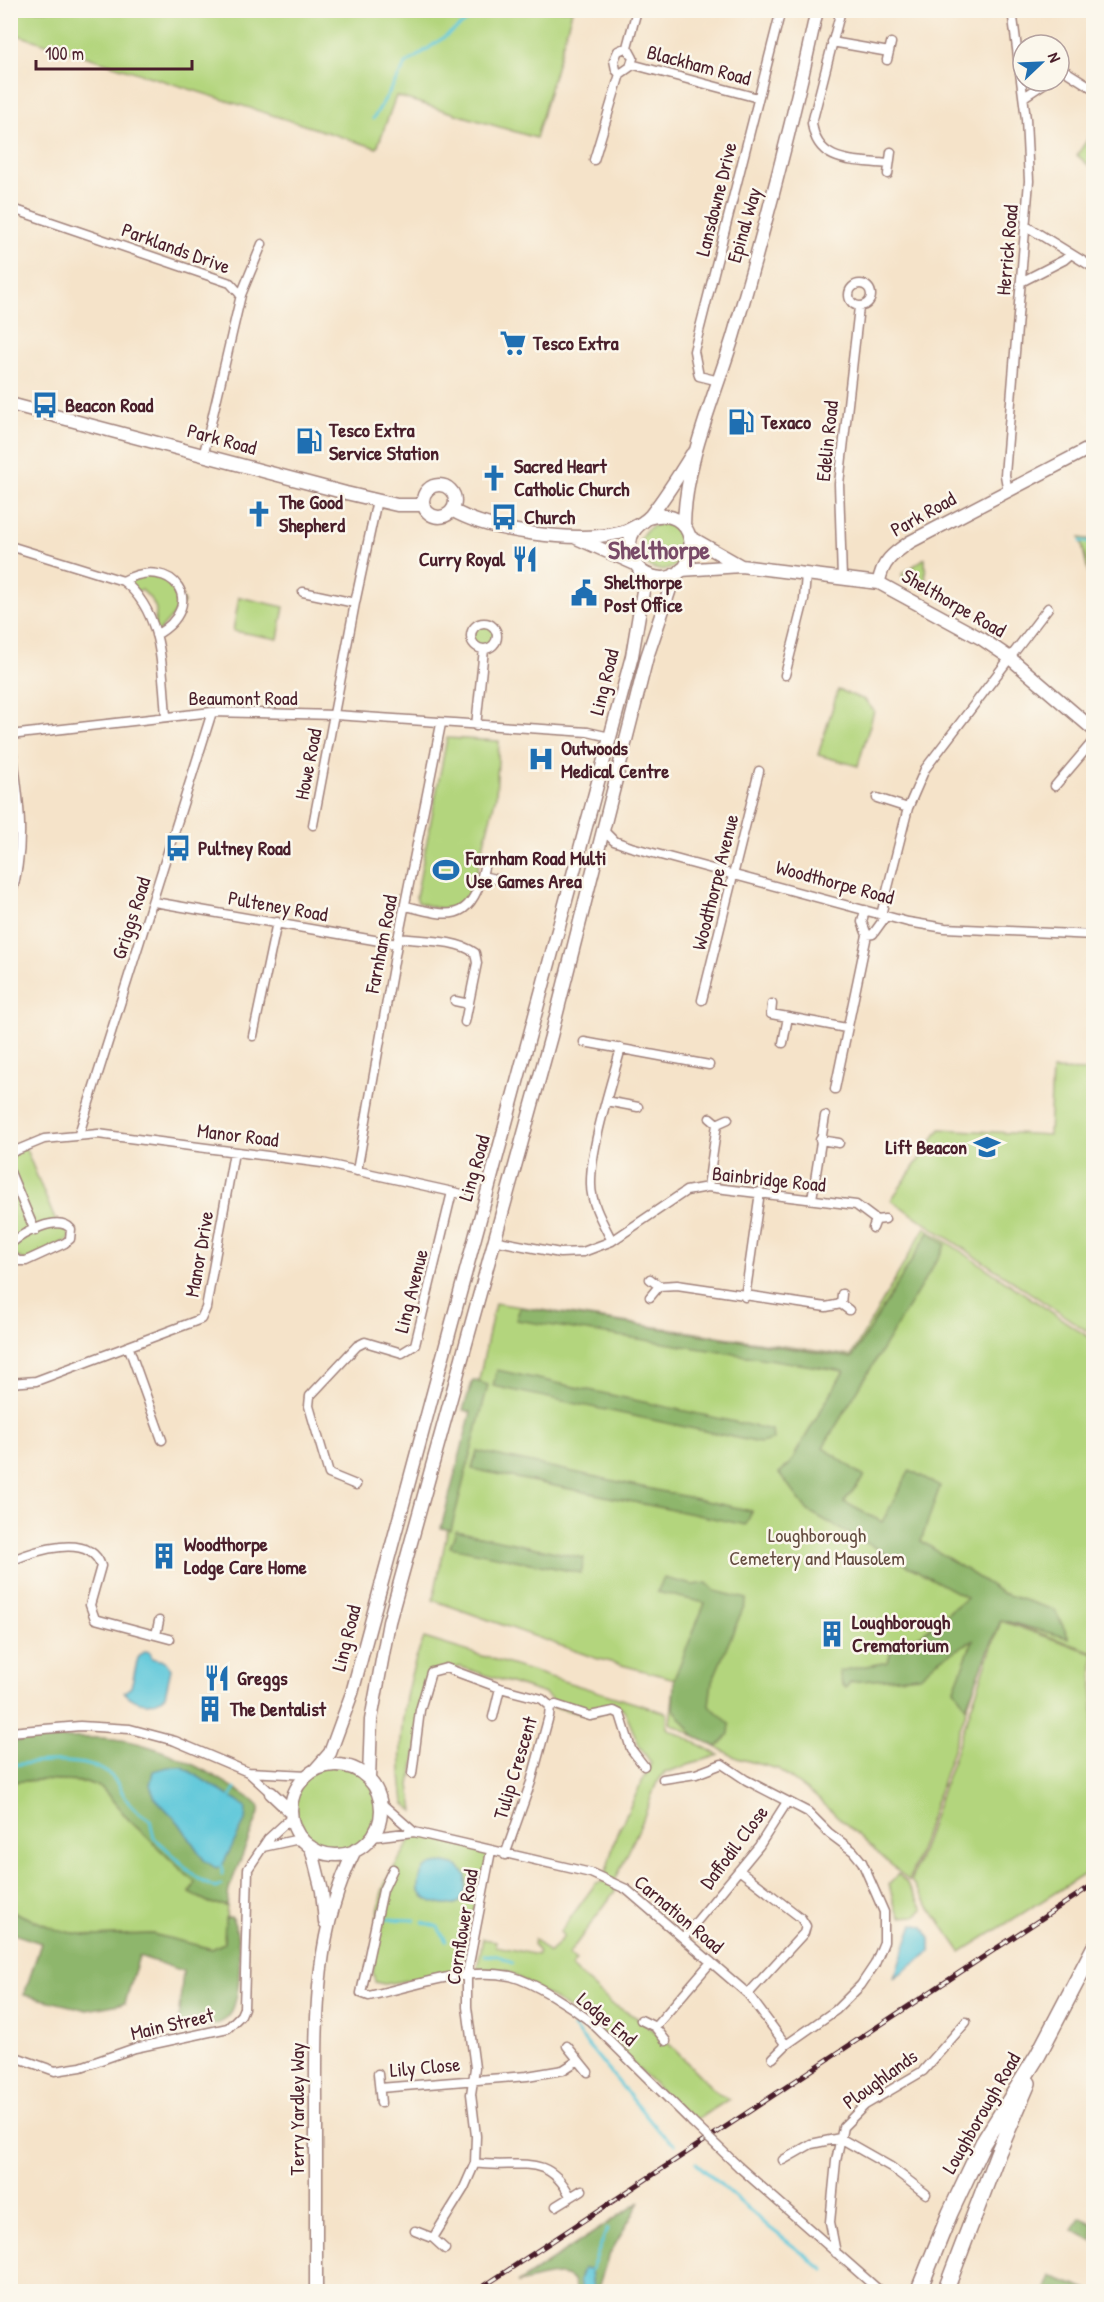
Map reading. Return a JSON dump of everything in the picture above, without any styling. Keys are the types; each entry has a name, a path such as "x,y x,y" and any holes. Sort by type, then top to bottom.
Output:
{"highway":[{"path":"1038,2055 1094,1948"},
{"name":"Loughborough Road","path":"945,2292 1038,2055"},
{"name":"Loughborough Road","path":"918,2292 950,2213 983,2144 1038,2055"}],"main road":[{"name":"Epinal Way","path":"687,531 697,447 719,381 788,144 817,10"},
{"name":"Park Road","path":"10,404 397,505 423,505 429,514 438,517 452,510 485,525 572,537 620,533 644,521"},
{"name":"Park Road","path":"879,583 884,564 893,554 1094,446"},
{"name":"Epinal Way","path":"644,521 697,447"},
{"path":"423,505 428,489 443,486 453,496 452,510"},
{"path":"741,566 664,516 644,521 634,531 630,547 637,566 656,577 678,572 741,566 879,583"},
{"path":"678,572 691,555 687,531"},
{"name":"Park Road","path":"572,537 637,566"},
{"name":"Ling Road","path":"311,1772 330,1753 352,1693 632,656 644,585 637,566"},
{"name":"Ling Road","path":"369,1779 370,1720 389,1622 551,1036 647,657 678,572"},
{"name":"Shelthorpe Road","path":"879,583 953,621 1010,658 1094,730"},
{"path":"592,805 603,830"},
{"path":"341,1765 357,1770 369,1779 381,1803 379,1822 372,1837 355,1850 328,1854 308,1845 295,1828 292,1814 297,1787 311,1772 341,1765"},
{"path":"271,1793 292,1814"},
{"name":"Terry Yardley Way","path":"308,1845 322,1891 326,1927"},
{"name":"Terry Yardley Way","path":"316,2292 317,2010 326,1927 341,1877 355,1850"}],"street":[{"path":"620,74 625,73 631,64 632,54 627,47 636,10"},
{"name":"Lansdowne Drive","path":"719,381 699,376 694,351 781,10"},
{"path":"841,10 812,123 814,137 820,146 837,157 888,164"},
{"name":"Herrick Road","path":"1012,10 1017,33"},
{"path":"832,42 889,52"},
{"path":"620,74 614,66 614,60 618,51 627,47"},
{"name":"Blackham Road","path":"631,64 758,98"},
{"path":"594,160 620,74"},
{"path":"1071,76 1094,89"},
{"name":"Herrick Road","path":"1008,492 1005,475 1029,173 1024,93"},
{"path":"1024,97 1030,93"},
{"path":"888,174 891,152"},
{"name":"Parklands Drive","path":"10,208 230,283 241,295 204,453"},
{"path":"1026,226 1094,268"},
{"path":"241,295 262,244"},
{"path":"1021,282 1064,260 1071,254"},
{"name":"Edelin Road","path":"842,579 839,484 859,307"},
{"name":"Howe Road","path":"313,825 377,500"},
{"path":"10,546 123,581 146,604 156,634 165,716"},
{"path":"123,581 142,573 157,572 165,574 172,581 184,603 182,610 166,629 156,634"},
{"path":"784,675 804,600 806,574"},
{"path":"303,592 355,603"},
{"name":"Shelthorpe Road","path":"1010,658 1048,608"},
{"path":"476,726 484,649"},
{"path":"867,935 873,934 884,915 908,808 932,758 1010,658"},
{"name":"Beaumont Road","path":"10,736 212,712 335,715 441,724 588,732 610,737"},
{"name":"Griggs Road","path":"79,1134 212,712"},
{"name":"Farnham Road","path":"357,1171 398,941 441,724"},
{"path":"10,736 22,821 21,857 10,899"},
{"path":"1055,786 1094,740"},
{"name":"Woodthorpe Avenue","path":"702,1000 759,771"},
{"path":"877,798 908,808"},
{"name":"Woodthorpe Road","path":"603,830 614,841 631,847 884,915 945,928 1094,935"},
{"path":"406,906 445,914 458,913 474,900 485,863"},
{"path":"482,876 500,880"},
{"name":"Pulteney Road","path":"154,902 398,941 447,944 475,952 477,963 469,1004"},
{"path":"835,1089 867,935 862,922 865,910"},
{"path":"253,1036 277,922"},
{"path":"455,1001 469,1004 465,1022"},
{"path":"772,1004 771,1014 846,1028"},
{"path":"783,1043 788,1017"},
{"path":"584,1042 709,1065"},
{"path":"612,1241 594,1203 591,1186 606,1101 621,1048"},
{"path":"606,1101 638,1107"},
{"path":"812,1199 825,1116"},
{"path":"708,1187 714,1121 728,1119"},
{"name":"Manor Road","path":"10,1153 44,1139 79,1134 322,1163 457,1193"},
{"path":"820,1140 839,1143"},
{"name":"Manor Drive","path":"10,1383 36,1381 129,1348 201,1319 207,1308 234,1152"},
{"path":"10,1172 35,1231"},
{"name":"Bainbridge Road","path":"493,1240 560,1253 583,1252 612,1241 669,1200 686,1191 708,1187 856,1205 878,1222"},
{"path":"745,1297 760,1192"},
{"name":"Ling Avenue","path":"356,1485 329,1474 309,1401 313,1392 364,1338 402,1353 416,1345 457,1193"},
{"path":"10,1244 35,1231 61,1222 68,1226 72,1234 65,1243 26,1260 18,1261 10,1254"},
{"path":"650,1279 659,1286 677,1285 745,1297 826,1307 845,1307 842,1294"},
{"path":"650,1297 659,1286"},
{"path":"129,1348 162,1440"},
{"path":"10,1562 52,1549 76,1547 86,1549 97,1556 101,1566 90,1605 95,1618 170,1640"},
{"path":"156,1635 159,1621"},
{"name":"Tulip Crescent","path":"412,1774 420,1710 431,1672 446,1668 500,1688 542,1699 550,1706 531,1782 505,1855"},
{"name":"Tulip Crescent","path":"493,1717 500,1688"},
{"path":"550,1706 590,1716 614,1711 620,1714 632,1749 644,1766"},
{"path":"10,1732 88,1726 130,1729 176,1741 248,1772 271,1793"},
{"name":"Daffodil Close","path":"663,1779 696,1774 722,1764 808,1812 858,1857 884,1912 884,1942 875,1964 861,1985 836,2010 786,2045"},
{"path":"248,1772 311,1772"},
{"name":"Daffodil Close","path":"683,1938 759,1846 787,1802"},
{"name":"Carnation Road","path":"381,1803 414,1832"},
{"name":"Main Street","path":"10,2055 54,2071 66,2070 94,2063 135,2048 228,2028 241,2015 244,2008 248,1869 261,1848 292,1814"},
{"name":"Carnation Road","path":"372,1837 414,1832 505,1855 591,1873 610,1881 650,1907 748,1994 786,2045"},
{"path":"261,1848 295,1840 308,1845"},
{"name":"Cornflower Road","path":"475,2163 476,2136 471,2094 476,2068 467,2007 467,1974 491,1851"},
{"name":"Lodge End","path":"393,1869 383,1890 361,1994 369,1996 467,1974 512,1977 574,2009 610,2039 739,2167 881,2292"},
{"path":"739,1870 801,1918 806,1926 804,1933 748,1994"},
{"path":"656,2027 711,1962"},
{"path":"641,2020 656,2027 666,2041"},
{"name":"Ploughlands","path":"836,2253 830,2222 843,2127 865,2105 922,2071 966,2022"},
{"path":"773,2058 786,2045"},
{"path":"567,2046 588,2072"},
{"name":"Lily Close","path":"380,2088 563,2070 578,2061"},
{"name":"Lily Close","path":"378,2074 381,2103"},
{"name":"Ploughlands","path":"783,2160 811,2144 840,2138 891,2167 926,2194"},
{"path":"433,2238 464,2188 475,2163 520,2163 546,2169 557,2176 570,2196"},
{"path":"556,2206 582,2190"},
{"path":"415,2231 433,2238 445,2249"}],"green space":[{"path":"11,10 572,11 536,138 396,96 377,148 11,33"},
{"path":"1093,131 1093,169 1077,155"},
{"path":"662,524 678,531 685,547 678,563 662,570 646,563 639,547 646,531"},
{"path":"1080,538 1093,540 1093,593 1081,541"},
{"path":"925,558 926,587 903,578 902,574"},
{"path":"143,573 172,581 184,603 156,635 154,604 142,590 135,591 123,581"},
{"path":"239,597 284,607 278,639 233,631"},
{"path":"484,623 493,627 497,636 493,645 484,649 475,645 471,636 475,627"},
{"path":"838,690 865,700 874,711 858,766 818,755"},
{"path":"447,738 499,741 496,796 471,894 460,905 441,908 418,902 416,897"},
{"path":"1052,1070 1093,1071 1094,1314 1087,1331 891,1200 940,1129 1049,1135"},
{"path":"25,1147 56,1222 65,1223 70,1239 26,1261 11,1254 11,1244 15,1240 11,1228 11,1153"},
{"name":"Loughborough Cemetery and Mausolem","path":"925,1227 1093,1340 1093,1652 997,1618 909,1881 816,1797 778,1769 737,1758 670,1723 675,1679 595,1658 433,1600 495,1303 851,1356"},
{"path":"929,1232 946,1245 823,1447 864,1477 844,1502 882,1522 910,1470 940,1486 921,1541 1002,1593 1055,1610 1069,1638 1001,1620 966,1707 954,1689 973,1640 937,1661 920,1676 850,1682 846,1688 842,1684 839,1671 888,1662 892,1646 913,1639 967,1598 808,1511 779,1473 789,1465 844,1371 516,1320 520,1307 852,1358"},
{"path":"497,1370 772,1430 773,1440 760,1443 493,1386"},
{"path":"473,1380 488,1385 451,1530 441,1528 471,1412 463,1410"},
{"path":"477,1451 752,1511 746,1525 472,1469"},
{"path":"456,1531 584,1558 581,1573 450,1547"},
{"path":"664,1578 693,1585 707,1583 715,1591 747,1599 712,1682 709,1705 730,1724 729,1734 717,1747 695,1737 673,1708 674,1679 705,1603 657,1592"},
{"path":"1001,1621 1093,1653 1093,1869 961,1952 911,1881"},
{"path":"424,1638 667,1713 667,1728 719,1755 664,1773 656,1784 642,1822 614,1883 615,1891 568,1955 576,1961 571,1967 612,2004 641,2020 666,2041 718,2094 730,2099 692,2122 590,2021 506,1970 477,1968 483,1939 496,1941 496,1946 537,1955 539,1952 533,1944 534,1939 549,1953 564,1936 560,1932 596,1883 608,1881 604,1879 616,1836 651,1763 640,1747 624,1710 619,1708 590,1716 550,1706 551,1699 545,1694 461,1667 457,1667 455,1672 431,1672 410,1785 414,1811 404,1803 401,1740 410,1677"},
{"path":"46,1738 108,1738 144,1745 200,1768 253,1800 259,1806 259,1813 229,1889 227,1906 210,1903 190,1893 195,1883 129,1820 102,1788 86,1782 38,1780 11,1782 11,1742"},
{"path":"336,1765 353,1769 368,1778 377,1793 381,1810 377,1827 368,1842 353,1851 336,1855 319,1851 304,1842 295,1827 291,1810 295,1793 304,1778 319,1769"},
{"path":"38,1780 86,1782 102,1788 129,1820 196,1883 190,1893 210,1903 227,1906 224,1943 212,1949 152,1934 93,1936 59,1931 11,1911 11,1782"},
{"path":"414,1832 491,1851 462,1949 460,1972 384,1984 375,1982 373,1973 383,1889"},
{"path":"898,1874 906,1882 923,1909 915,1916 901,1917 896,1910 889,1885"},
{"path":"11,1911 60,1931 93,1936 152,1934 212,1949 224,1943 225,1918 231,1917 238,1938 239,1953 238,1985 232,2012 226,2019 215,2025 177,2033 183,1971 139,1956 125,2003 87,2010 24,1995 41,1943 11,1933"},
{"path":"640,2202 608,2257 597,2291 575,2291 569,2277 561,2275 517,2283"},
{"path":"1080,2217 1093,2224 1093,2241 1073,2230"},
{"path":"1051,2276 1089,2291 1045,2291"}],"water":[{"path":"145,1651 150,1652 152,1658 165,1661 171,1669 165,1696 148,1703 133,1699 124,1692 131,1687 138,1658"},
{"path":"168,1767 183,1767 246,1807 245,1821 222,1866 216,1868 204,1860 179,1823 155,1798 150,1785 153,1771"},
{"path":"438,1863 458,1866 466,1876 466,1889 460,1902 455,1904 438,1904 419,1892 421,1874 424,1870"},
{"path":"913,1924 924,1927 930,1938 930,1952 894,1978"},
{"path":"583,2269 591,2270 593,2290 581,2289 579,2280"}],"waterway":[{"path":"373,119 406,64 483,10"},
{"path":"1081,541 1094,543"},
{"path":"10,1765 65,1762 80,1763 105,1771 114,1779 129,1803 150,1820 154,1838 206,1884 216,1888 221,1885"},
{"path":"230,1798 235,1788"},
{"path":"222,1866 222,1874"},
{"path":"385,1919 415,1920"},
{"path":"423,1922 438,1927 446,1941"},
{"path":"485,1955 499,1956 512,1963"},
{"path":"573,2027 657,2129 675,2145"},
{"path":"696,2163 770,2228 824,2270"},
{"path":"591,2270 607,2229"}],"railway":[{"path":"475,2292 1094,1884"}],"place":[{"name":"Tesco Extra","path":"513,343"},
{"name":"Beacon Road","path":"45,405"},
{"name":"Texaco","path":"741,422"},
{"name":"Tesco Extra Service Station","path":"309,441"},
{"name":"Sacred Heart Catholic Church","path":"494,478"},
{"name":"The Good Shepherd","path":"259,514"},
{"name":"Church","path":"504,517"},
{"name":"Curry Royal","path":"525,559"},
{"name":"Shelthorpe Post Office","path":"584,593"},
{"name":"Outwoods Medical Centre","path":"541,759"},
{"name":"Pultney Road","path":"178,848"},
{"name":"Farnham Road Multi Use Games Area","path":"446,870"},
{"name":"Lift Beacon","path":"987,1147"},
{"name":"Woodthorpe Lodge Care Home","path":"164,1556"},
{"name":"Loughborough Crematorium","path":"832,1634"},
{"name":"Greggs","path":"217,1678"},
{"name":"The Dentalist","path":"210,1709"}],"district":[{"name":"Shelthorpe","path":"659,550"}]}
